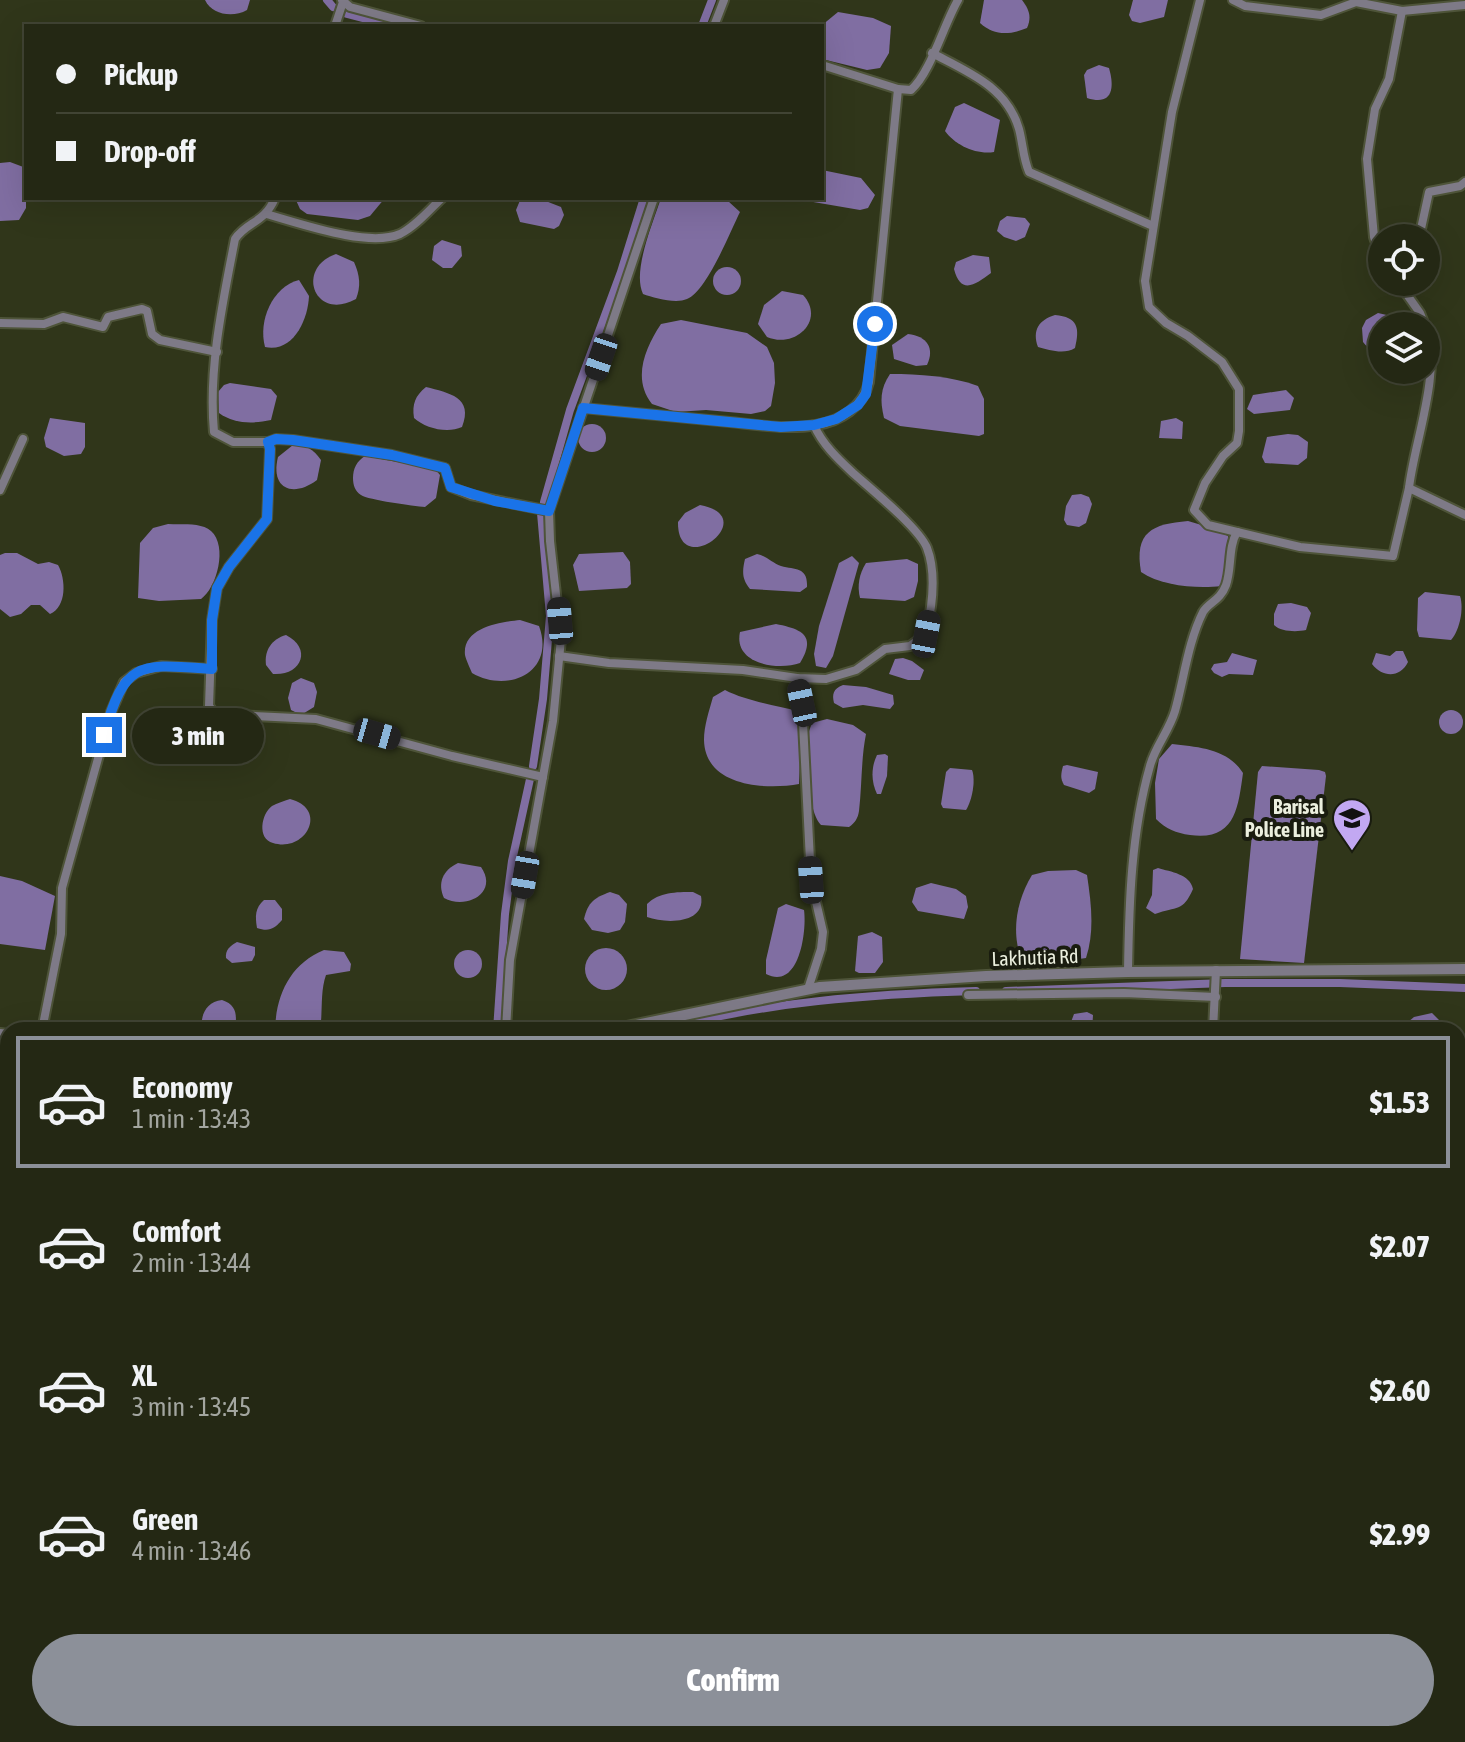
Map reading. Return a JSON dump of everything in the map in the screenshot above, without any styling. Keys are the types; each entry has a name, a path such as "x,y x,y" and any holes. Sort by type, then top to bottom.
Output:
{"street":[{"path":"715,24 724,0"},
{"path":"824,66 898,89 911,90 922,80 958,0"},
{"path":"1200,0 1172,112 1145,281 1149,307 1166,323 1222,362 1239,389 1237,443 1223,456 1205,483 1194,510 1208,525 1300,547 1393,556 1428,384"},
{"path":"1233,0 1245,6 1321,15 1356,2 1402,11 1465,5"},
{"path":"336,24 343,1 360,10 413,24"},
{"path":"1373,224 1367,159 1375,109 1389,79 1402,11"},
{"path":"932,53 994,88 1009,105 1029,172 1153,226"},
{"path":"583,408 781,427 814,425 836,419 858,405 866,394 898,89"},
{"path":"1422,224 1429,192 1460,186 1465,182"},
{"path":"274,200 266,214 235,239 217,352 214,432 233,442 293,440 392,455 445,468 451,487 495,501 549,511"},
{"path":"266,214 364,238 399,234 440,200"},
{"path":"506,1022 510,960 553,721 559,656 561,627 549,511 653,200"},
{"path":"0,323 35,325 63,317 103,327 108,317 142,309 147,311 152,334 160,340 217,352"},
{"path":"559,656 609,663 743,670 826,679 856,670 885,649 910,646 926,634 932,605 927,547 842,463 819,437 814,425"},
{"path":"0,490 23,439"},
{"path":"268,442 267,519 229,567 217,588 212,620 209,706 215,714 316,719 543,777"},
{"path":"1409,488 1465,515"},
{"path":"1128,972 1129,896 1138,824 1150,764 1174,714 1204,609 1218,600 1225,586 1232,564 1233,538 1237,532"},
{"path":"44,1022 61,934 62,888 111,712 124,682 136,673 161,666 212,669"},
{"path":"797,678 802,703 811,880 823,932 808,989"},
{"name":"Lakhutia Rd","path":"650,1022 808,989 986,976 1216,970 1465,969"},
{"path":"1214,1022 1216,970"},
{"path":"968,995 1124,993 1216,997"}],"shaded area":[{"path":"205,0 250,0 247,10 229,14 218,12"},
{"path":"984,0 1022,0 1029,13 1027,28 1002,33 985,27 980,23"},
{"path":"1133,0 1168,0 1164,17 1140,23 1132,21 1129,15"},
{"path":"838,12 873,18 891,26 889,53 880,68 867,70 824,59 823,24"},
{"path":"1099,65 1109,68 1112,83 1107,98 1095,100 1087,98 1084,75 1087,70"},
{"path":"964,103 1000,120 994,152 966,148 945,131 955,107"},
{"path":"10,162 24,167 26,208 19,220 0,221 0,163"},
{"path":"824,170 861,178 875,195 868,208 860,210 802,200 824,200"},
{"path":"296,200 383,200 370,216 358,220 307,214"},
{"path":"520,200 543,200 561,207 564,215 554,229 520,222 516,210"},
{"path":"660,200 725,200 740,212 710,273 695,294 687,299 665,300 643,294 640,273"},
{"path":"1007,216 1025,218 1030,224 1025,237 1016,241 997,231 1000,221"},
{"path":"442,240 461,246 462,256 452,268 443,268 432,260 434,246"},
{"path":"336,254 354,262 359,290 356,299 329,304 320,299 313,280 323,261"},
{"path":"973,255 989,257 991,273 975,284 965,285 954,269 956,262"},
{"path":"727,267 737,271 741,281 737,291 727,295 717,291 713,281 717,271"},
{"path":"299,280 309,296 302,324 284,345 265,347 263,337 269,306 281,290"},
{"path":"782,291 803,295 811,314 804,330 797,336 778,340 767,337 758,324 764,305"},
{"path":"1055,315 1069,318 1076,325 1075,348 1061,352 1038,347 1038,326"},
{"path":"681,320 747,333 767,347 774,363 771,406 765,411 751,414 706,410 676,412 652,404 643,384 646,353 661,324"},
{"path":"1366,320 1368,348 1363,342 1362,328"},
{"path":"908,334 920,337 928,344 930,353 927,365 916,366 894,359 892,345"},
{"path":"890,374 935,376 978,386 984,399 984,434 979,436 900,426 884,418 882,395"},
{"path":"230,383 271,389 277,396 271,420 244,422 219,413 218,392"},
{"path":"426,387 451,394 462,403 465,417 462,427 436,429 414,418 415,401"},
{"path":"1286,390 1294,398 1290,410 1254,414 1247,409 1253,395"},
{"path":"50,418 85,423 85,447 81,454 64,456 46,447 44,438"},
{"path":"1176,418 1183,422 1182,439 1159,438 1161,421"},
{"path":"592,424 602,428 606,438 602,448 592,452 582,448 578,438 582,428"},
{"path":"1298,435 1308,442 1307,458 1298,465 1265,463 1262,457 1267,437"},
{"path":"293,445 309,448 321,460 317,480 292,489 280,483 276,468 278,457"},
{"path":"365,456 435,469 440,475 436,498 425,507 361,495 355,488 353,474 356,465"},
{"path":"1072,495 1089,497 1092,504 1086,523 1079,527 1067,525 1064,520 1066,506"},
{"path":"700,505 717,512 723,521 721,531 701,546 690,546 681,539 678,522 685,513"},
{"path":"1188,521 1228,536 1229,568 1221,586 1180,585 1159,581 1141,572 1140,548 1148,533 1164,525"},
{"path":"168,524 202,526 216,538 220,556 216,577 201,599 159,601 138,598 140,543 153,528"},
{"path":"623,552 630,562 631,584 627,588 579,591 573,565 579,554"},
{"path":"17,553 38,564 49,562 58,565 63,578 63,592 56,610 50,614 40,605 31,605 21,614 10,617 0,609 0,555"},
{"path":"757,554 781,566 800,570 807,587 800,592 750,589 744,579 745,559"},
{"path":"852,556 859,563 833,656 826,668 816,666 814,654 819,626 839,563"},
{"path":"907,559 918,564 914,597 905,601 860,598 859,580 866,563"},
{"path":"1425,592 1460,596 1460,619 1451,640 1419,637 1418,598"},
{"path":"1278,604 1307,607 1311,613 1306,630 1285,630 1274,625"},
{"path":"520,620 539,626 541,656 535,667 525,675 500,681 472,673 465,655 470,638 484,628"},
{"path":"776,624 793,628 804,635 807,646 800,663 770,665 750,658 743,651 740,632"},
{"path":"286,635 299,647 300,660 291,671 273,674 266,665 268,650 273,642"},
{"path":"1396,651 1403,651 1408,662 1401,671 1386,674 1372,664 1376,653 1390,656"},
{"path":"1232,653 1257,660 1253,675 1229,674 1222,677 1214,673 1211,669 1214,664 1227,662"},
{"path":"903,658 924,670 920,680 889,674 895,659"},
{"path":"301,678 314,683 317,692 314,707 301,715 291,710 288,698 292,683"},
{"path":"843,685 866,687 893,695 894,704 890,709 863,705 843,708 834,703 833,697 835,690"},
{"path":"725,690 751,700 798,711 801,731 799,784 755,785 740,782 715,768 707,756 705,729 713,697"},
{"path":"1451,710 1462,717 1463,722 1456,733 1451,734 1440,727 1439,722 1446,711"},
{"path":"827,719 853,725 866,734 859,811 849,827 821,825 810,794 809,731 812,723"},
{"path":"1172,744 1221,754 1243,773 1232,820 1217,833 1205,836 1180,833 1156,819 1155,783 1159,759"},
{"path":"877,755 888,756 887,776 881,794 877,794 873,780 874,764"},
{"path":"1063,766 1098,772 1095,789 1089,793 1064,785 1061,774"},
{"path":"1262,766 1319,770 1326,776 1304,963 1240,959 1258,772"},
{"path":"950,768 972,770 973,790 966,810 943,808 941,804 946,772"},
{"path":"290,799 302,804 308,812 308,828 295,842 268,841 262,826 265,815 272,806"},
{"path":"458,863 481,867 486,884 478,897 462,902 444,898 441,887 443,878 448,869"},
{"path":"1158,868 1184,877 1193,889 1182,905 1155,914 1146,908 1152,895 1153,870"},
{"path":"1076,870 1087,875 1090,896 1091,927 1086,958 1043,960 1019,952 1016,932 1018,912 1032,875"},
{"path":"0,876 22,881 55,896 45,950 0,944"},
{"path":"931,883 956,889 966,896 968,907 964,919 918,911 912,902 916,888"},
{"path":"610,892 619,895 627,904 625,922 620,930 608,933 592,930 584,919 588,908 596,899"},
{"path":"693,892 701,896 701,905 691,917 664,921 647,917 647,904 657,897"},
{"path":"264,900 275,900 282,909 282,920 268,930 257,928 256,924 257,909"},
{"path":"786,904 804,910 804,931 793,967 777,977 766,974 766,960 778,908"},
{"path":"872,932 882,937 883,962 875,973 859,973 855,971 858,936"},
{"path":"237,942 255,947 252,961 232,963 226,958 228,948"},
{"path":"606,948 621,954 627,969 621,984 606,990 591,984 585,969 591,954"},
{"path":"324,950 344,952 351,964 350,971 326,975 321,1022 276,1022 287,982 312,956"},
{"path":"468,950 478,954 482,964 478,974 468,978 458,974 454,964 458,954"},
{"path":"222,1000 231,1005 236,1022 202,1022 205,1010 212,1003"},
{"path":"1087,1012 1093,1015 1093,1022 1071,1022 1074,1014"},
{"path":"1432,1013 1439,1020 1408,1022 1414,1017"}],"waterway":[{"path":"327,0 333,7"},
{"path":"703,24 712,0"},
{"path":"347,14 385,24"},
{"path":"544,502 570,410 621,272 643,200"},
{"path":"533,766 550,616 541,513"},
{"path":"498,1022 512,861 530,779"},
{"path":"1006,991 1225,983 1465,988"},
{"path":"692,1022 818,1001 976,991"}],"place":[{"name":"Barisal Police Line","path":"1352,852"}],"route":[{"path":"104,735 124,682 136,673 161,666 212,669 212,620 217,588 229,567 267,519 268,442 293,440 392,455 445,468 451,487 495,501 549,511 583,408 781,427 814,425 836,419 858,405 866,394 875,324"}]}
